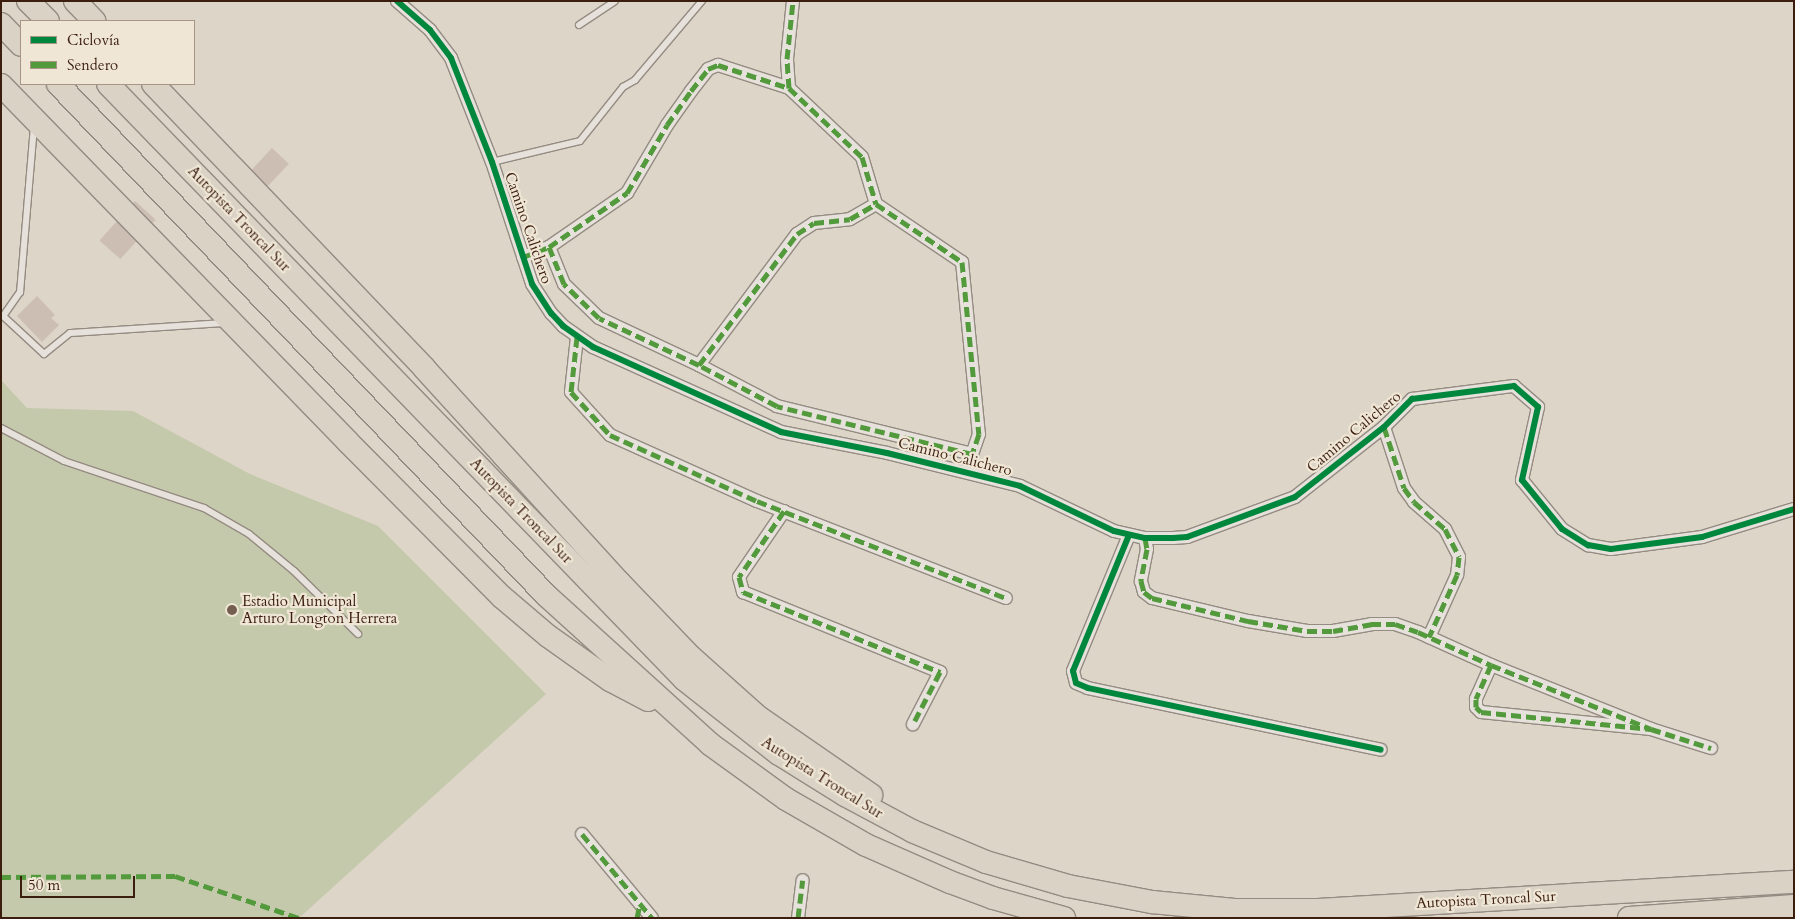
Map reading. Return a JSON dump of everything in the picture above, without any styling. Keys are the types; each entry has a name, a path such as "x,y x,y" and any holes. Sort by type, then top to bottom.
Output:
{"highway":[{"path":"28,1 47,20"},
{"path":"75,1 93,20"},
{"path":"1,24 20,44"},
{"path":"1,85 502,598 548,636 610,680 675,714"},
{"path":"59,85 547,596 710,744 778,793 866,845 950,882 1002,900 1064,918"},
{"name":"Autopista Troncal Sur","path":"109,85 684,679 746,730 813,776 878,814 946,847 1002,867 1068,886 1152,902 1235,910 1318,910 1794,882"},
{"path":"154,85 424,368 619,582 691,657 757,716 946,847"},
{"path":"1629,918 1794,906"}],"street":[{"name":"Camino Calichero","path":"397,1 430,30 451,58 492,162 532,284 541,299 563,326 577,337 610,356 781,432 887,453 1020,486 1098,525 1129,535 1145,538 1188,537 1295,497 1384,427 1412,399 1514,386 1538,407 1522,480 1562,529 1579,541 1600,548 1611,549 1702,537 1794,509"},
{"path":"789,88 787,59 793,1"},
{"path":"523,257 549,247 627,193 667,125 708,69 718,65 789,88 862,157 876,204 962,262 979,434 972,454 777,406 699,365 599,318 564,284 549,247"},
{"path":"699,365 797,234 814,223 850,219 876,204"},
{"path":"577,337 571,392 610,435 784,511 1006,598"},
{"path":"1384,427 1404,488 1414,502 1445,529 1459,557 1457,575 1429,637"},
{"path":"784,511 739,577 743,592 940,672 913,724"},
{"path":"1129,535 1073,671 1076,683 1088,688 1381,750"},
{"path":"1145,538 1146,560 1140,581 1144,592 1152,598 1248,621 1307,631 1333,631 1371,624 1395,624 1491,665 1651,729 1711,748"},
{"path":"1491,665 1476,698 1476,707 1481,712 1651,729"},
{"path":"582,834 652,918"},
{"path":"798,918 803,880"},
{"path":"637,918 640,904"}],"lane":[{"path":"579,25 615,1"},
{"path":"492,162 580,141 623,87 635,80 702,1"},
{"path":"34,119 20,292 3,316 44,354 70,333 231,322"},
{"path":"1,428 64,461 204,508 249,534 294,571 358,634"}],"green space":[{"name":"Estadio Municipal Arturo Longton Herrera","path":"1,380 27,408 133,411 250,474 378,526 546,694 299,918 1,918"}],"building":[{"path":"272,148 289,164 253,202 237,186"},
{"path":"135,201 156,220 120,259 100,240"},
{"path":"37,296 55,315 51,318 59,325 42,342 17,316"}],"marked path":[{"path":"789,88 787,59 793,1"},
{"path":"699,365 797,234 814,223 850,219 876,204 962,262 979,434 972,454 777,406 699,365 599,318 564,284 549,247 627,193 667,125 691,91 708,69 718,65 789,88 862,157 876,204"},
{"path":"523,257 549,247"},
{"path":"577,337 571,392 610,435 757,501 1006,598"},
{"path":"1384,427 1404,488 1414,502 1445,529 1459,557 1457,575 1429,637"},
{"path":"784,511 739,577 743,592 940,672 913,724"},
{"path":"1145,538 1147,549 1141,581 1144,592 1152,598 1248,621 1307,631 1333,631 1371,624 1395,624 1418,632 1491,665 1651,729"},
{"path":"1491,665 1476,699 1476,707 1481,712 1651,729 1711,748"},
{"path":"582,834 652,918"},
{"path":"1,877 175,876 299,918"},
{"path":"798,918 803,880"},
{"path":"637,918 640,904"}],"cycle path":[{"path":"397,1 430,30 451,58 492,162 532,284 551,313 563,326 593,347 781,432 887,453 1020,486 1114,531 1145,538 1173,538 1187,537 1295,497 1384,427 1412,399 1514,386 1538,407 1522,480 1562,529 1588,545 1611,549 1702,537 1794,509"},
{"path":"1129,535 1073,671 1076,683 1088,688 1381,750"}],"place":[{"name":"Estadio Municipal Arturo Longton Herrera","path":"232,610"}]}
